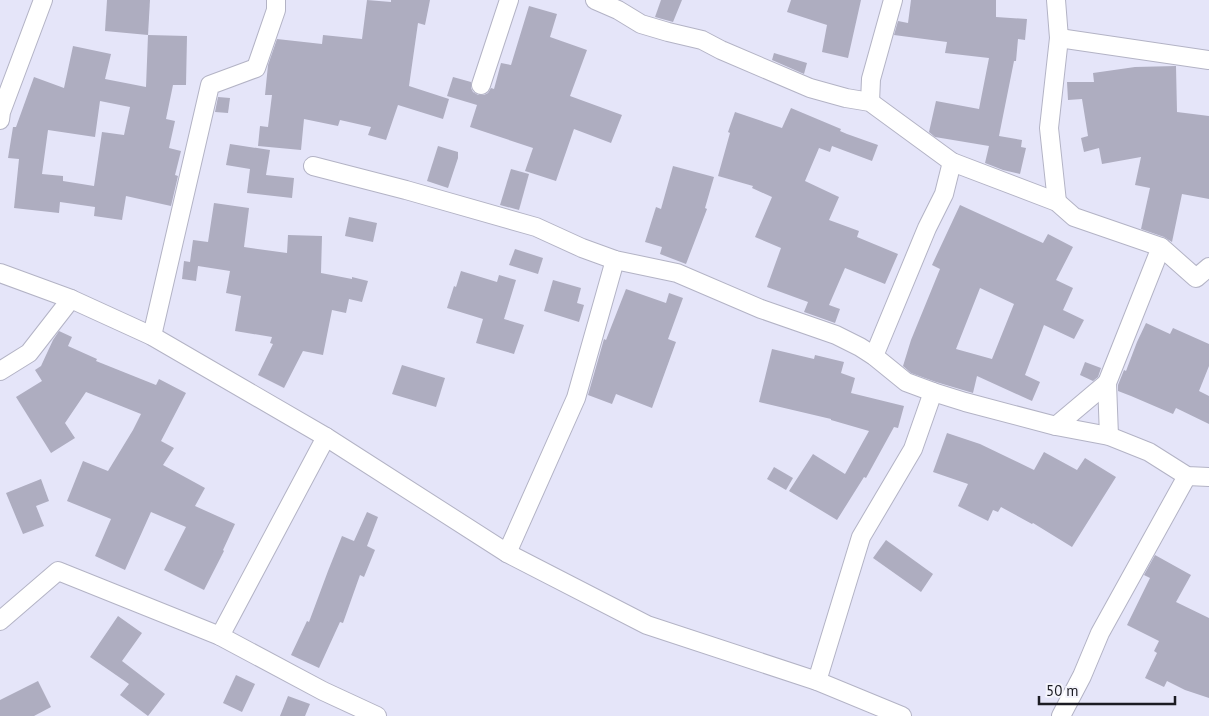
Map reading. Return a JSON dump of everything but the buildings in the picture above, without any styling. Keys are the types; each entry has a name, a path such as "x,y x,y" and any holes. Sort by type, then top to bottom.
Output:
{"street":[{"path":"0,120 1,112 42,0"},
{"path":"152,336 210,85 256,68 276,10 276,0"},
{"path":"481,85 509,0"},
{"path":"595,0 618,10 641,24 702,40 810,88 846,98 870,102 952,162 1057,202 1074,217 1161,247 1205,276"},
{"path":"870,102 872,79 893,0"},
{"path":"1056,0 1060,38 1049,128 1057,202"},
{"path":"1060,38 1209,60"},
{"path":"874,356 927,228 944,194 952,162"},
{"path":"313,166 536,227 582,248 615,260 677,273 761,309 836,335 874,356 906,382 933,392 1056,426 1109,436 1149,452 1187,476 1209,477"},
{"path":"1109,436 1107,383 1161,247"},
{"path":"507,553 576,398 615,260"},
{"path":"0,273 71,299 152,336 326,437 507,553 647,624 817,681 902,716"},
{"path":"0,371 29,353 71,299"},
{"path":"1056,426 1107,383"},
{"path":"817,681 861,537 913,449 933,392"},
{"path":"220,636 326,437"},
{"path":"1061,716 1082,676 1100,633 1187,476"},
{"path":"0,621 58,571 220,636 323,691 377,716"}]}
